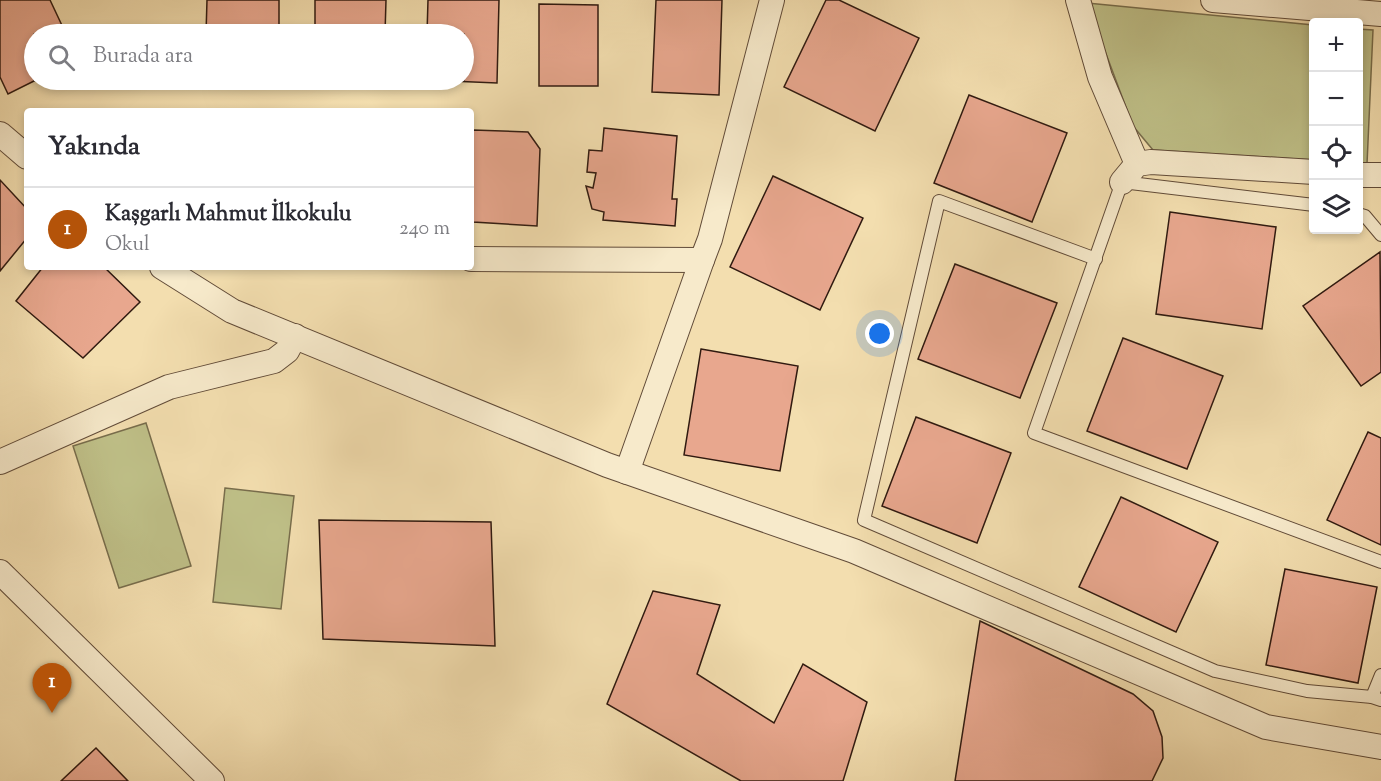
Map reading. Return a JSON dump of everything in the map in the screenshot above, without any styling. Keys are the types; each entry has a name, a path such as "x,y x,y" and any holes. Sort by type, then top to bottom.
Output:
{"street":[{"path":"627,472 710,239 772,0"},
{"path":"1078,0 1130,173 1151,162 1309,172"},
{"path":"1213,0 1381,14"},
{"path":"0,134 24,154"},
{"path":"1363,175 1381,175"},
{"path":"474,259 702,260"},
{"path":"167,270 232,311 627,472 854,551 1266,727 1381,747"},
{"path":"0,462 169,387 274,361 286,351 295,336"},
{"path":"0,572 212,781"}],"lane":[{"path":"1309,204 1130,173 1095,259 1034,433 1381,562"},
{"path":"1095,259 939,201 864,520 1215,671 1307,691 1377,699 1381,675"},
{"path":"1363,215 1381,235"}],"green space":[{"path":"1087,3 1309,25 1309,160 1153,150 1133,126"},
{"path":"1363,29 1373,30 1367,164 1363,164"},
{"path":"146,423 191,566 119,588 73,446"},
{"path":"225,488 294,496 281,609 213,602"}],"building":[{"path":"0,0 50,0 61,24 24,24 24,86 8,94 0,77"},
{"path":"207,0 279,0 279,24 206,24"},
{"path":"315,0 386,0 385,24 315,24"},
{"path":"428,0 499,0 497,83 474,82 474,24 427,24"},
{"path":"656,0 722,0 719,95 652,92"},
{"path":"826,0 839,0 919,38 875,131 784,87"},
{"path":"539,4 598,5 598,86 539,86"},
{"path":"969,95 1067,133 1032,222 934,183"},
{"path":"604,128 677,136 672,199 677,199 675,226 603,220 604,212 592,209 586,186 593,188 596,173 587,172 589,150 602,151"},
{"path":"474,130 528,132 540,149 537,226 474,222"},
{"path":"773,176 863,218 820,310 730,267"},
{"path":"0,180 24,206 24,242 0,271"},
{"path":"1170,212 1276,227 1262,329 1156,314"},
{"path":"1380,252 1381,372 1361,386 1303,306"},
{"path":"955,264 1057,303 1020,398 918,359"},
{"path":"41,270 107,270 140,302 83,358 16,301"},
{"path":"1123,338 1223,376 1187,469 1087,431"},
{"path":"701,349 798,366 780,471 684,455"},
{"path":"916,417 1011,453 977,543 882,506"},
{"path":"1368,432 1381,438 1381,545 1327,520"},
{"path":"1121,497 1218,542 1176,632 1079,587"},
{"path":"319,520 491,522 495,646 323,639"},
{"path":"1285,569 1377,587 1358,683 1266,665"},
{"path":"653,591 720,605 697,674 774,723 803,664 867,702 843,781 741,781 607,704"},
{"path":"980,621 1133,694 1153,711 1162,737 1163,758 1152,781 955,781"},
{"path":"96,748 128,781 61,781"}],"place":[{"name":"Kaşgarlı Mahmut İlkokulu","path":"52,713"}]}
